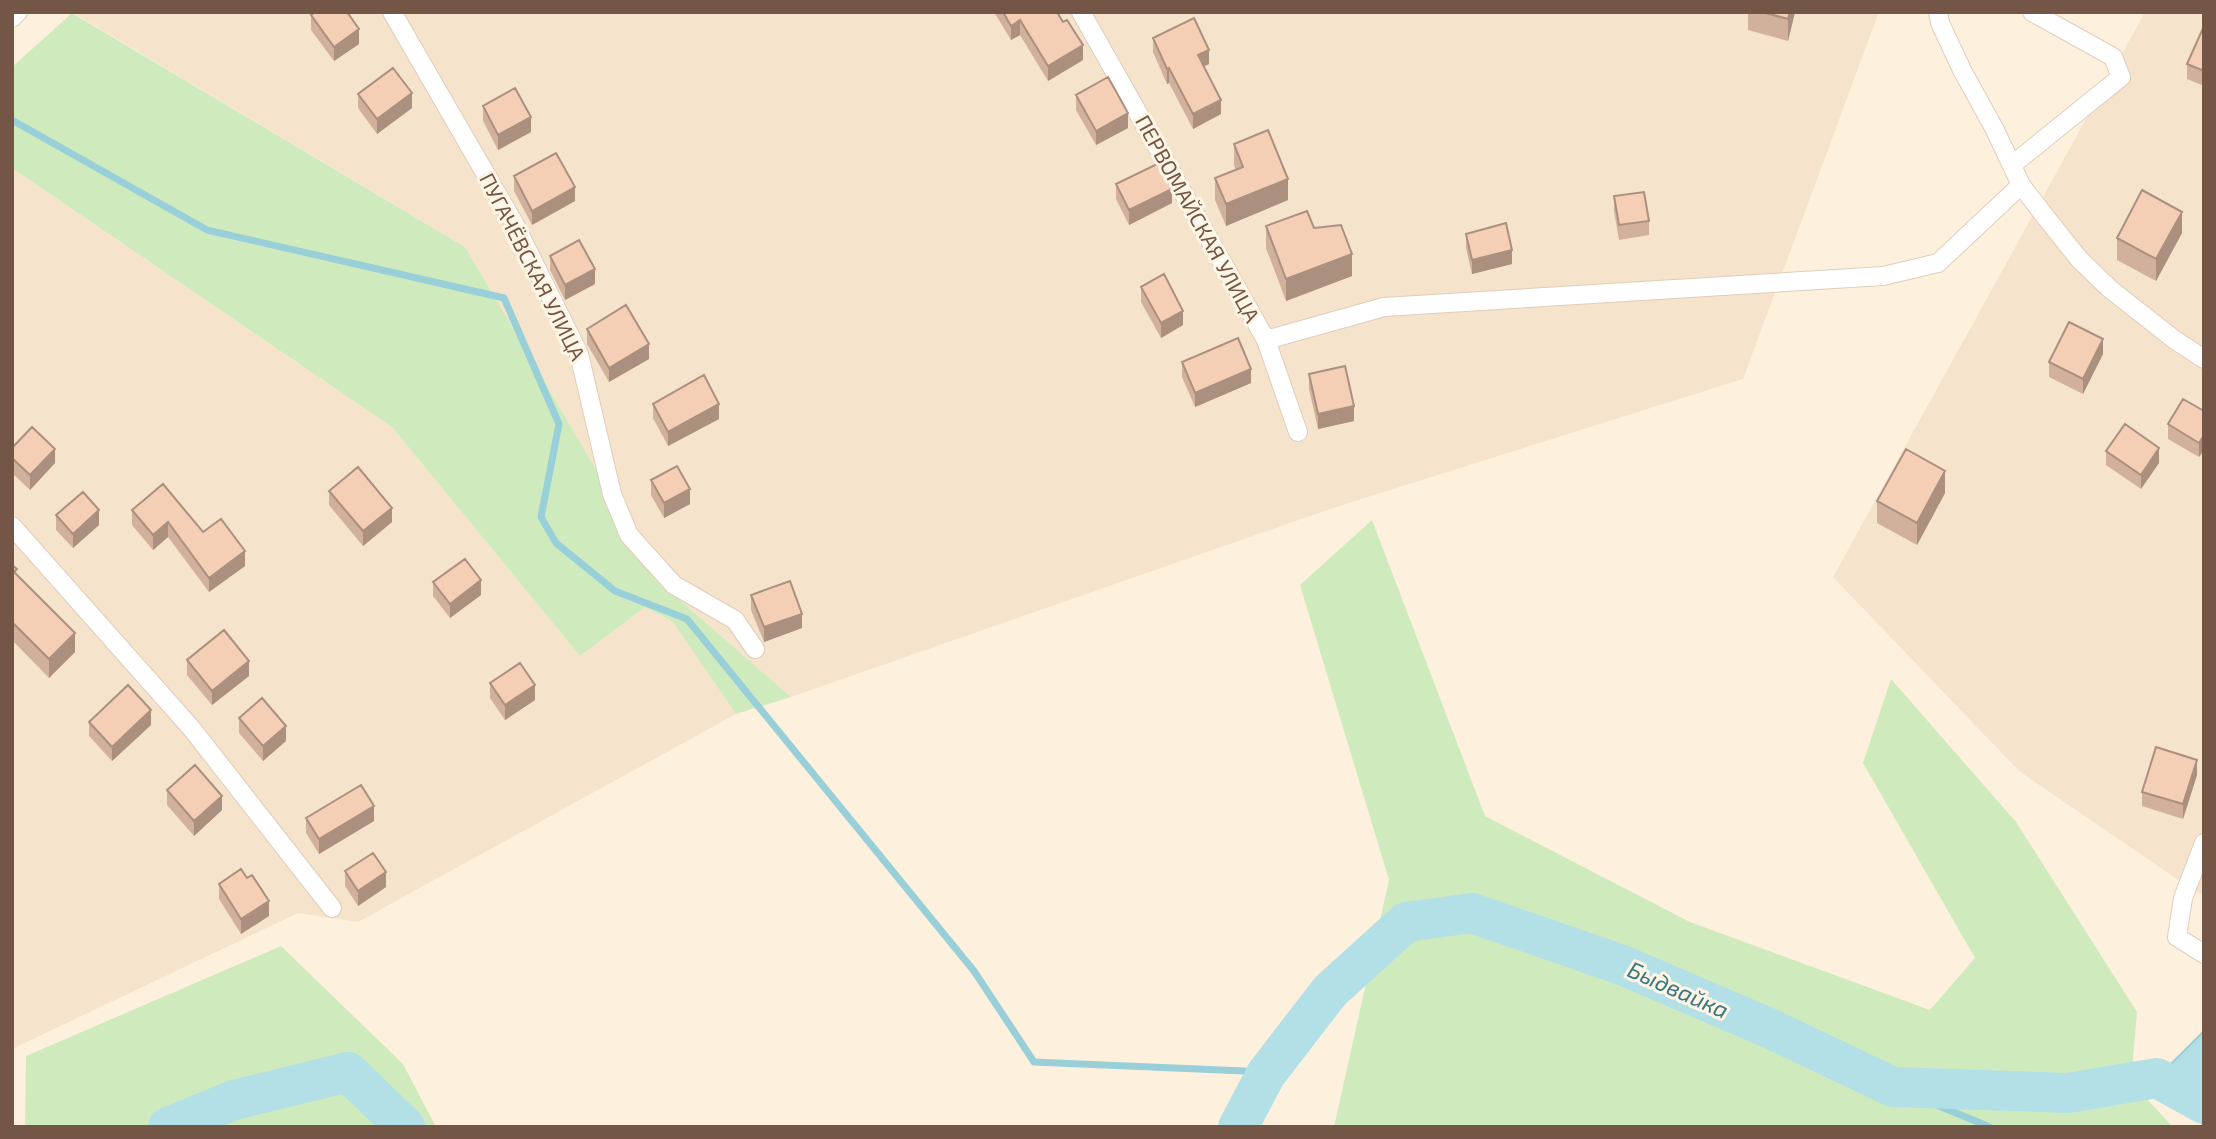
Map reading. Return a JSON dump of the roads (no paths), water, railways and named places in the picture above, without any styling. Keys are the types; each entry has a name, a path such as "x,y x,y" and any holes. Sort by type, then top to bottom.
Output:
{"street":[{"path":"12,18 18,12"},
{"name":"ПУГАЧЁВСКАЯ УЛИЦА","path":"392,12 514,223 579,354 612,494 629,535 674,585 735,620 755,649"},
{"name":"ПЕРВОМАЙСКАЯ УЛИЦА","path":"1081,12 1266,340 1298,432"},
{"path":"1938,12 1940,23 1963,72 2021,185 2079,259 2110,289 2204,359"},
{"path":"2012,165 2121,77 2113,57 2032,12"},
{"path":"1266,340 1384,307 1883,276 1938,263 2021,185"},
{"path":"12,526 192,729 332,908"},
{"path":"2204,843 2183,898 2177,937 2204,954"}],"water":[{"path":"2204,1031 2204,1125 2157,1078"}],"waterway":[{"path":"12,120 207,230 504,298 559,424 541,517 556,543 615,591 687,619 974,971 1034,1062 1268,1072"},
{"name":"Быдвайка","path":"1238,1127 1266,1074 1330,991 1406,922 1472,913 1622,965 1771,1029 1893,1087 2068,1093 2157,1078 2204,1104"},
{"name":"Быдвайка","path":"168,1127 234,1100 348,1072 405,1127"},
{"path":"1893,1087 1990,1127"}]}
